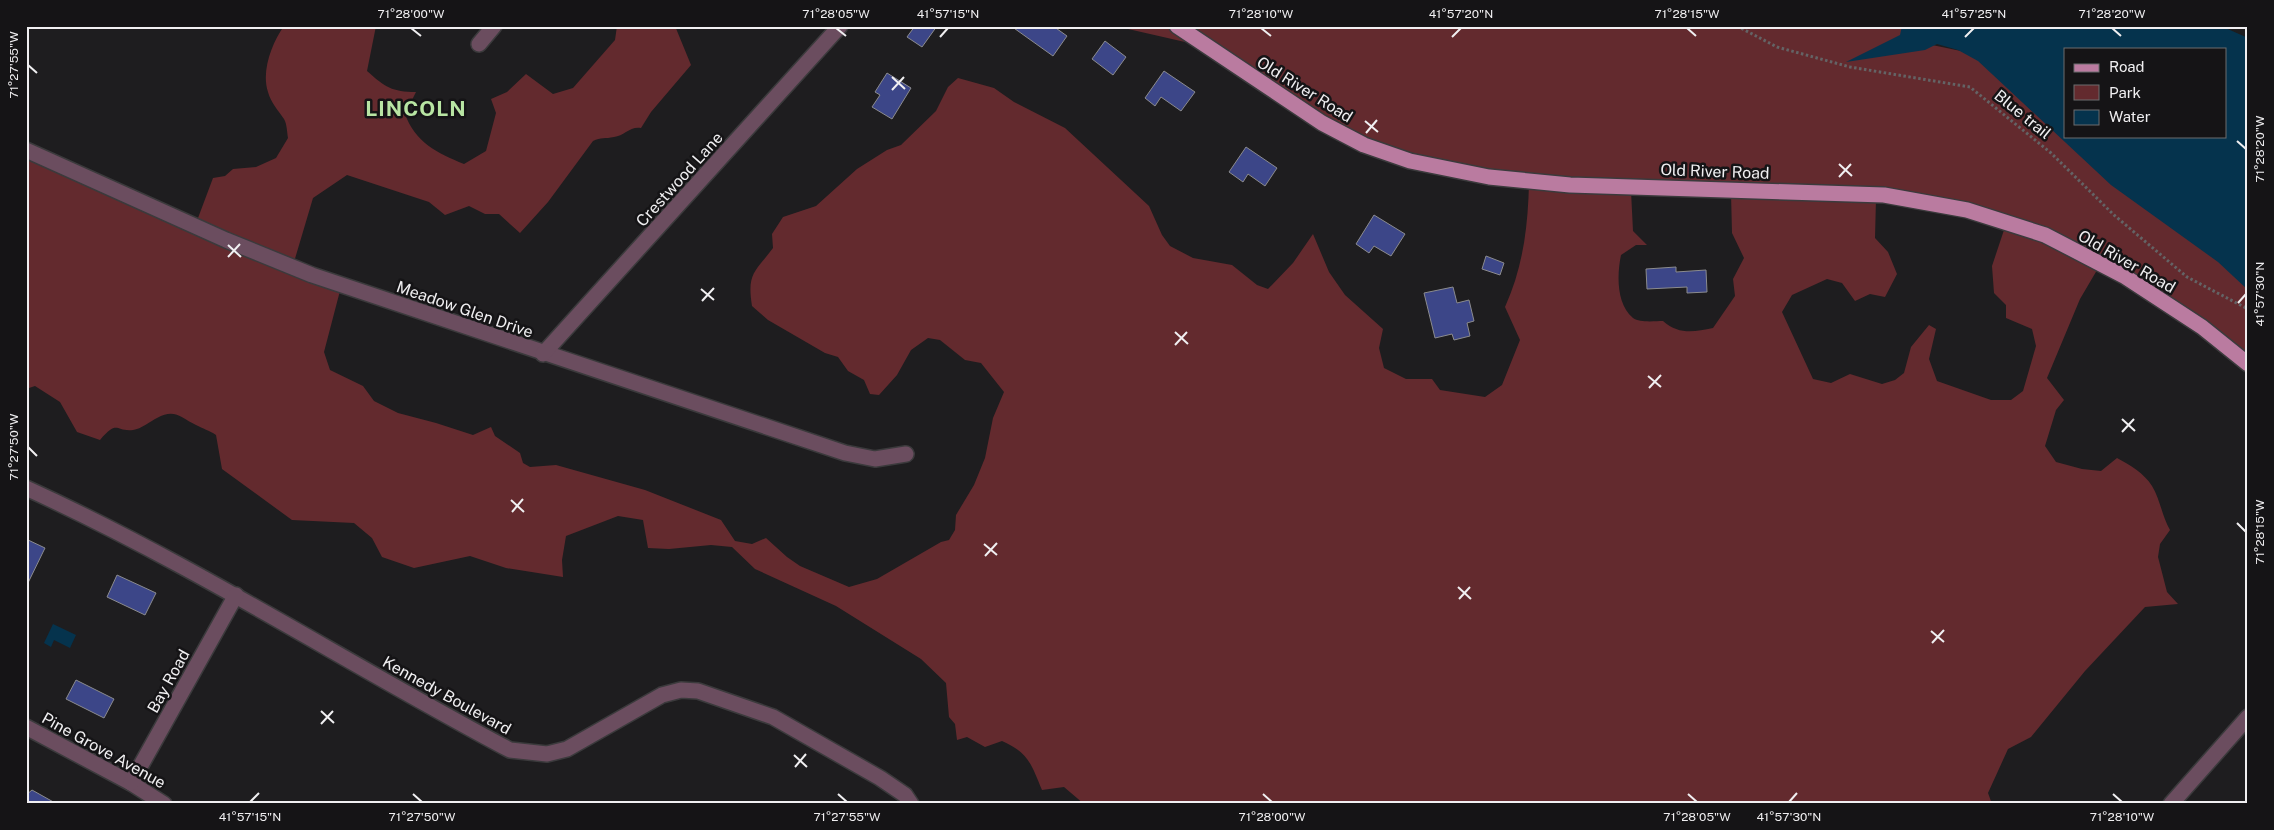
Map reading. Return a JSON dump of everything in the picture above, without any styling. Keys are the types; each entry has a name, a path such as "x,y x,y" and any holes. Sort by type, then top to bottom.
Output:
{"main road":[{"name":"Old River Road","path":"1177,26 1343,135 1386,154 1425,165 1489,178 1570,185 1884,194 1966,210 2027,229 2045,235 2124,276 2202,328 2248,364"}],"street":[{"path":"479,44 494,26"},
{"name":"Crestwood Lane","path":"543,354 840,26"},
{"name":"Meadow Glen Drive","path":"26,150 285,265 543,354 845,453 875,459 906,454"},
{"name":"Kennedy Boulevard","path":"26,488 100,522 510,750 547,754 567,749 662,695 681,690 698,691 774,717 880,778 905,795 911,804"},
{"name":"Bay Road","path":"131,783 236,596"},
{"path":"2172,804 2248,717"},
{"name":"Pine Grove Avenue","path":"26,727 131,783 164,804"}],"path":[{"name":"Blue trail","path":"1737,26 1776,47 1850,67 1970,87 2051,153 2114,215 2187,277 2248,309"}],"green space":[{"path":"284,26 376,26 367,71 389,88 416,92 405,114 409,124 421,139 436,151 464,164 486,151 496,113 491,99 507,92 526,74 553,94 573,88 615,40 617,26 675,26 691,65 651,112 641,128 634,128 618,136 593,141 548,202 520,233 499,214 485,214 469,206 445,215 429,202 347,175 313,198 294,262 341,287 324,352 330,370 363,386 374,401 398,413 473,435 491,427 495,436 520,453 523,463 530,467 556,465 645,490 721,520 735,541 752,544 766,538 800,566 849,587 877,579 941,542 949,540 955,530 956,515 974,485 985,458 993,418 1004,392 981,363 965,360 940,340 928,338 911,350 897,375 879,395 870,394 864,380 848,371 838,357 825,353 768,320 752,306 751,280 773,248 772,234 783,217 816,206 857,169 887,150 901,145 936,111 948,87 958,78 994,88 1014,102 1065,128 1149,206 1162,235 1170,246 1193,258 1232,265 1257,285 1268,289 1293,263 1313,234 1329,272 1345,295 1383,329 1379,348 1384,368 1406,379 1432,379 1440,390 1485,397 1502,385 1520,340 1505,307 1520,262 1527,215 1529,183 1397,155 1324,123 1179,26 1904,26 1913,41 1980,55 2005,85 2032,111 2055,120 2064,134 2064,138 2068,138 2248,274 2248,364 2100,265 2080,299 2047,378 2064,400 2056,410 2045,446 2056,462 2082,469 2101,471 2117,458 2127,463 2149,481 2155,491 2170,530 2160,544 2158,557 2167,592 2178,604 2145,607 2085,671 2031,737 2008,749 1988,793 1992,804 1084,804 1064,787 1042,790 1028,760 1011,745 1002,741 985,747 967,737 957,740 955,724 949,717 946,683 921,659 836,606 755,569 732,547 711,545 669,549 648,548 643,520 618,516 566,536 562,560 563,577 506,568 470,556 414,568 382,557 372,538 354,523 292,520 222,469 216,435 178,415 163,415 143,427 133,430 114,428 100,440 77,432 60,402 35,386 26,389 26,145 193,220 198,218 213,178 225,176 233,169 256,167 276,158 288,138 285,121 271,100 266,84 267,66 272,49","holes":["1631,191 1731,193 1732,233 1744,258 1733,279 1735,296 1713,328 1687,331 1675,329 1663,321 1640,321 1633,318 1623,305 1619,288 1621,255 1636,245 1647,245 1633,231","1876,199 2006,224 1992,266 1994,293 2006,305 2006,318 2032,329 2036,346 2023,391 2011,400 1991,400 1937,381 1929,359 1936,329 1929,325 1911,347 1904,373 1895,380 1882,384 1850,374 1831,383 1813,379 1782,312 1792,295 1827,279 1842,283 1855,301 1870,294 1885,297 1897,274 1888,252 1875,238"]},
{"path":"1115,26 1177,26 1194,37 1185,42"}],"water":[{"path":"1902,26 2221,26 2248,38 2248,290 2218,262 2111,185 1978,61 1958,50 1937,44 1925,50 1846,62 1900,35"},
{"path":"53,624 76,635 70,648 54,640 51,647 44,643"}],"building":[{"path":"915,26 937,26 922,47 907,37"},
{"path":"1011,26 1053,26 1067,36 1053,56"},
{"path":"1105,41 1126,57 1113,75 1092,59"},
{"path":"1164,71 1195,92 1181,111 1161,97 1155,106 1145,98"},
{"path":"887,73 911,88 892,119 872,107 880,95 875,92"},
{"path":"1246,147 1277,168 1265,186 1248,174 1243,182 1229,172"},
{"path":"1374,215 1405,234 1391,256 1374,246 1369,253 1356,244"},
{"path":"1486,256 1504,263 1500,275 1482,269"},
{"path":"1676,267 1676,272 1706,270 1707,292 1687,293 1687,287 1647,289 1646,269"},
{"path":"1453,287 1457,303 1469,300 1474,321 1467,323 1470,336 1454,340 1452,334 1435,338 1424,293"},
{"path":"26,539 45,548 26,587"},
{"path":"117,575 156,593 145,615 107,597"},
{"path":"76,680 114,699 104,718 66,699"},
{"path":"32,790 57,804 26,804 26,795"}],"district":[{"name":"LINCOLN","path":"416,109"}]}
